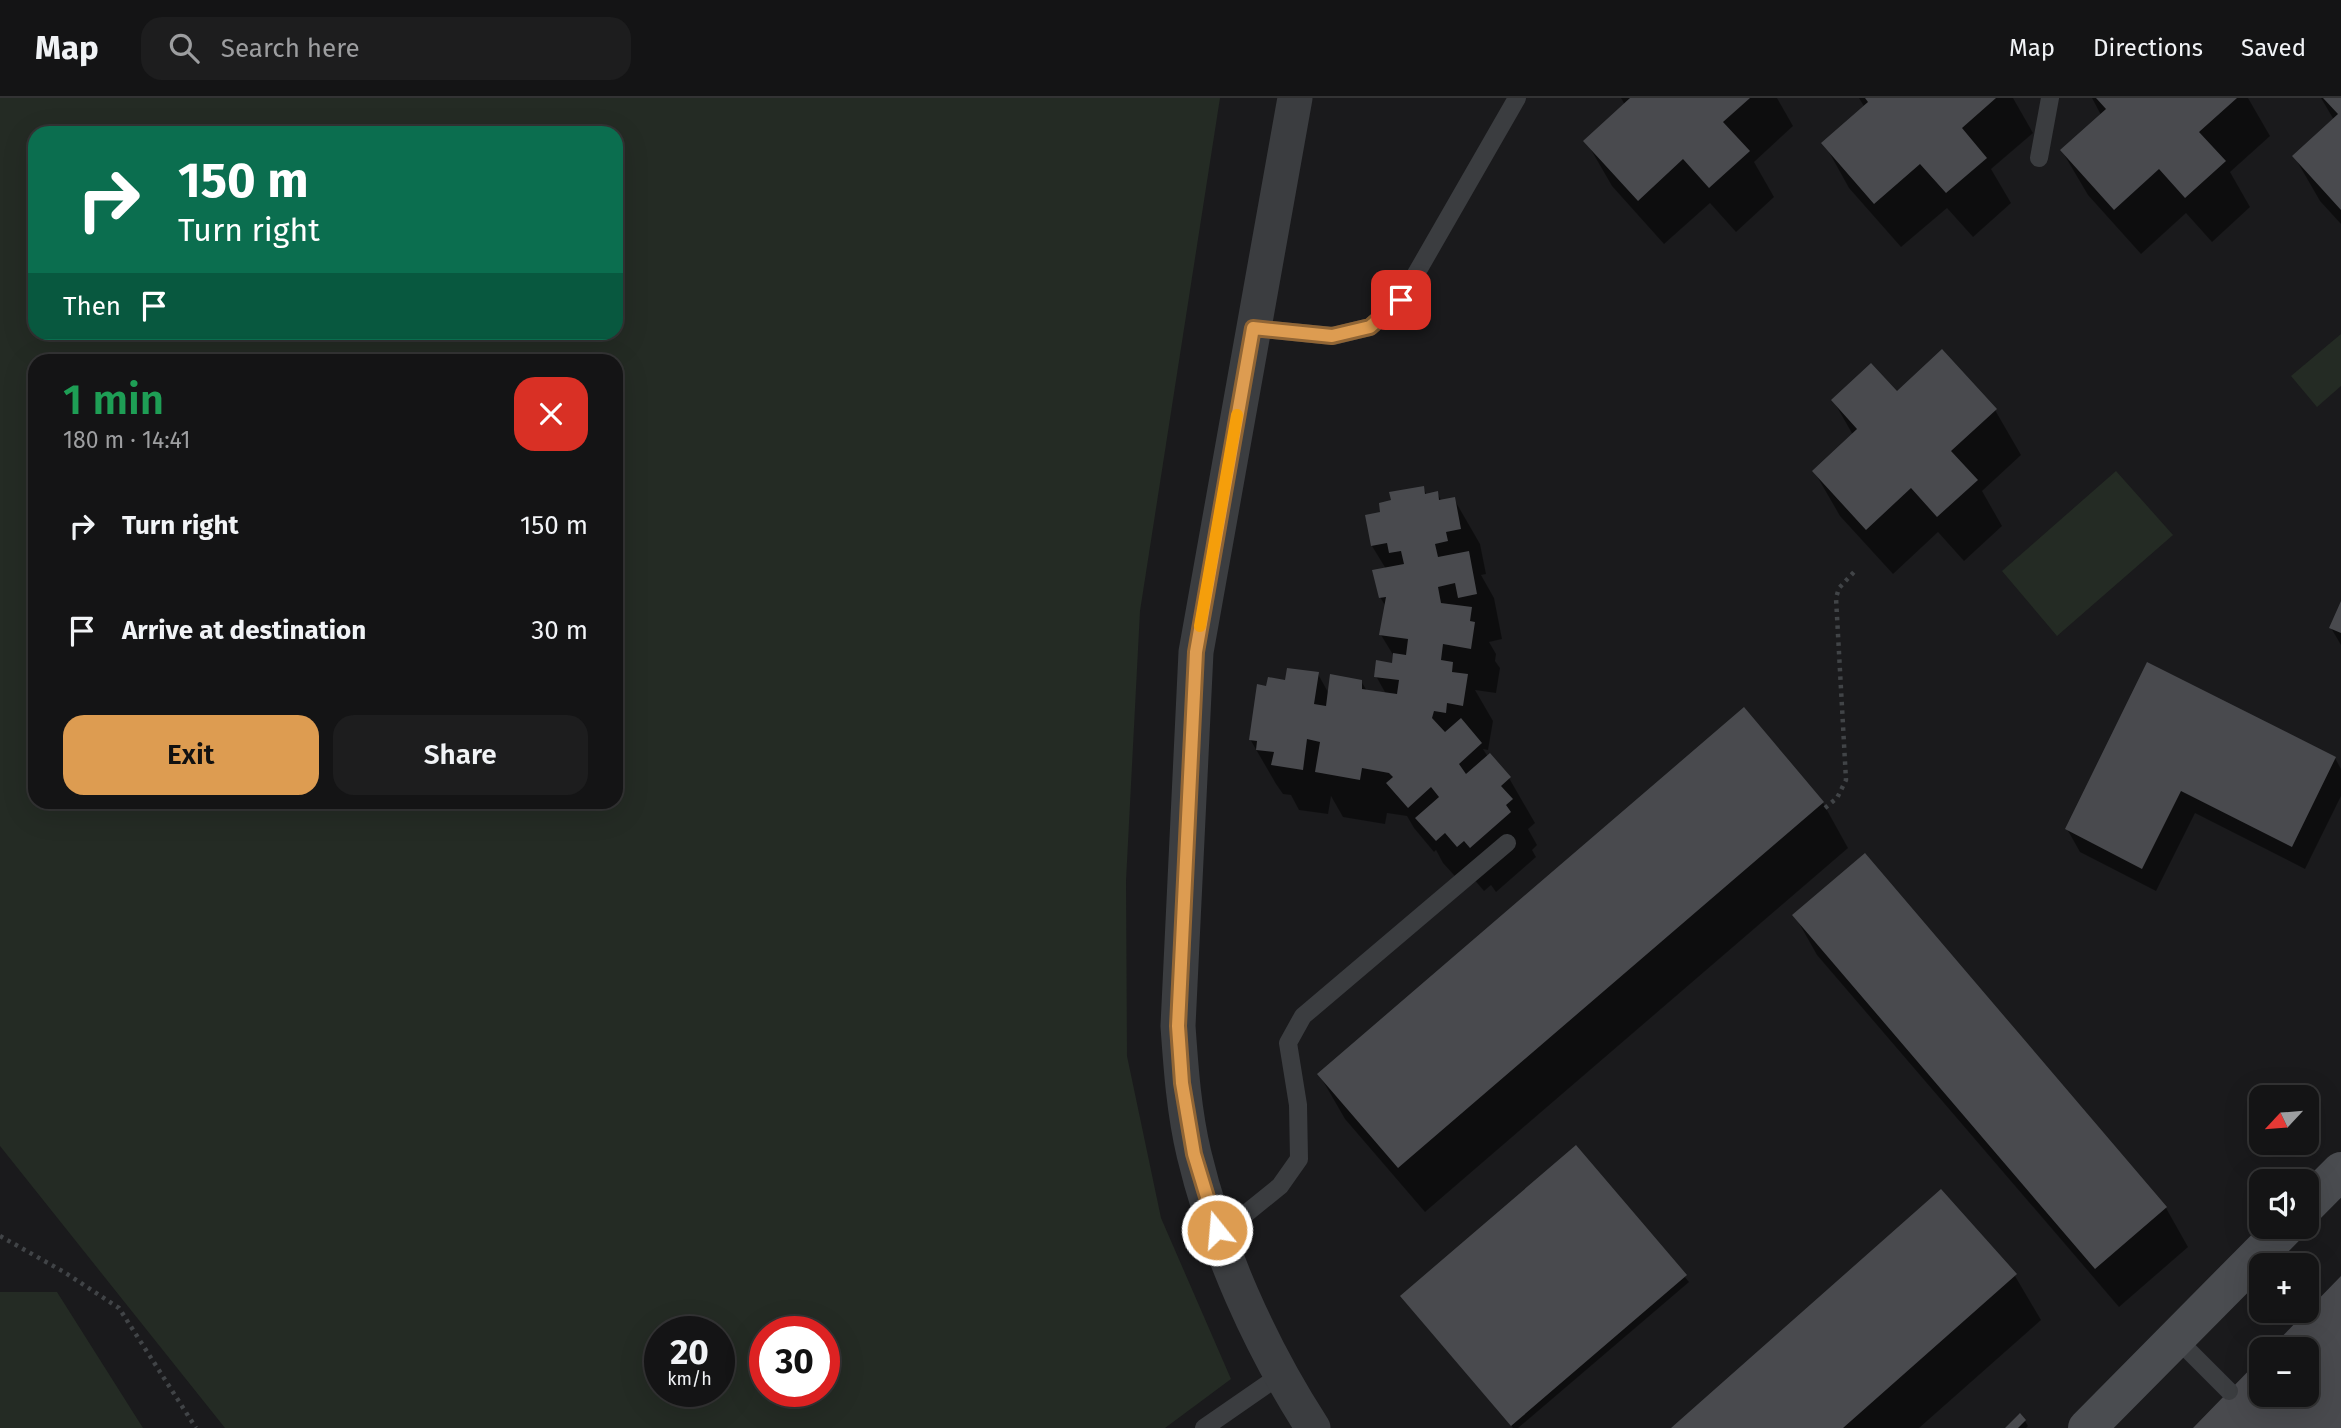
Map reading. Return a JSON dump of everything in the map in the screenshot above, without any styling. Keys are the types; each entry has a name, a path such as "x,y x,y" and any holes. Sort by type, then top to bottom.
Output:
{"main road":[{"path":"2319,1193 2341,1171"},
{"path":"2087,1428 2274,1239"}],"street":[{"path":"1295,98 1196,652 1178,1026 1182,1083 1194,1154 1217,1230 1246,1306 1293,1397 1313,1428"}],"lane":[{"path":"1253,328 1332,336 1370,327 1401,300 1517,98"},
{"path":"2039,158 2050,98"},
{"path":"1217,1230 1243,1216 1280,1186 1298,1159 1298,1105 1288,1043 1303,1016 1507,844"},
{"path":"2176,1338 2229,1391"},
{"path":"1203,1428 1282,1374"}],"path":[{"path":"1825,808 1837,798 1846,780 1836,608 1839,588 1854,571"},
{"path":"0,1236 120,1308 196,1428"}],"shaded area":[{"path":"0,98 1220,98 1140,611 1126,881 1127,1056 1161,1218 1231,1379 1165,1428 225,1428 0,1146"},
{"path":"2341,334 2341,386 2317,407 2291,376"},
{"path":"2116,471 2173,535 2057,636 2002,571"},
{"path":"0,1292 57,1292 143,1428 0,1428"}],"building":[{"path":"1630,98 1750,98 1723,122 1750,151 1709,188 1683,159 1638,201 1583,141"},
{"path":"1865,98 1996,98 1962,128 1987,158 1946,193 1920,164 1874,204 1821,143 1868,102"},
{"path":"2096,98 2237,98 2199,132 2226,161 2185,198 2159,169 2114,210 2060,150 2106,109"},
{"path":"2323,98 2341,98 2341,210 2292,156 2338,114"},
{"path":"1942,349 1997,409 1951,451 1978,480 1937,517 1911,488 1866,530 1812,471 1857,429 1831,400 1871,363 1897,391"},
{"path":"1424,486 1425,494 1438,491 1439,500 1455,497 1461,529 1446,532 1448,541 1435,544 1438,557 1469,551 1477,594 1458,598 1455,583 1438,587 1441,603 1472,607 1470,621 1475,622 1471,649 1443,644 1441,660 1453,662 1452,672 1468,674 1463,706 1447,703 1446,713 1434,711 1432,718 1445,732 1461,718 1482,743 1459,764 1466,774 1490,753 1511,777 1501,786 1513,799 1506,805 1511,812 1470,848 1464,841 1457,847 1445,833 1436,841 1415,818 1439,797 1431,787 1408,808 1386,783 1393,777 1389,773 1362,768 1360,780 1315,772 1320,742 1307,739 1303,770 1271,765 1274,752 1256,750 1257,741 1249,740 1257,684 1266,686 1268,677 1285,680 1287,668 1319,672 1314,704 1326,706 1330,674 1362,680 1362,689 1397,694 1399,680 1374,677 1376,660 1392,663 1393,653 1406,655 1408,639 1379,635 1386,597 1379,598 1372,570 1404,564 1401,551 1389,553 1387,543 1371,546 1365,515 1380,512 1379,503 1391,500 1389,492"},
{"path":"2341,601 2341,633 2329,628"},
{"path":"2147,662 2336,757 2292,847 2181,791 2142,869 2065,829"},
{"path":"1744,707 1824,802 1398,1168 1317,1074"},
{"path":"1865,853 2167,1207 2095,1269 1792,915"},
{"path":"1576,1145 1687,1275 1511,1426 1400,1296"},
{"path":"1941,1189 2017,1274 1843,1428 1671,1428"},
{"path":"2341,1276 2341,1428 2193,1428 2249,1370 2249,1407 2319,1407 2319,1337 2282,1337 2295,1323 2319,1323 2319,1299"},
{"path":"2020,1413 2026,1420 2018,1428 2005,1428"}],"slow traffic":[{"path":"1200,626 1237,415"}],"route":[{"path":"1217,1230 1194,1154 1182,1083 1178,1026 1196,652 1253,328 1332,336 1370,327 1401,300"}]}
